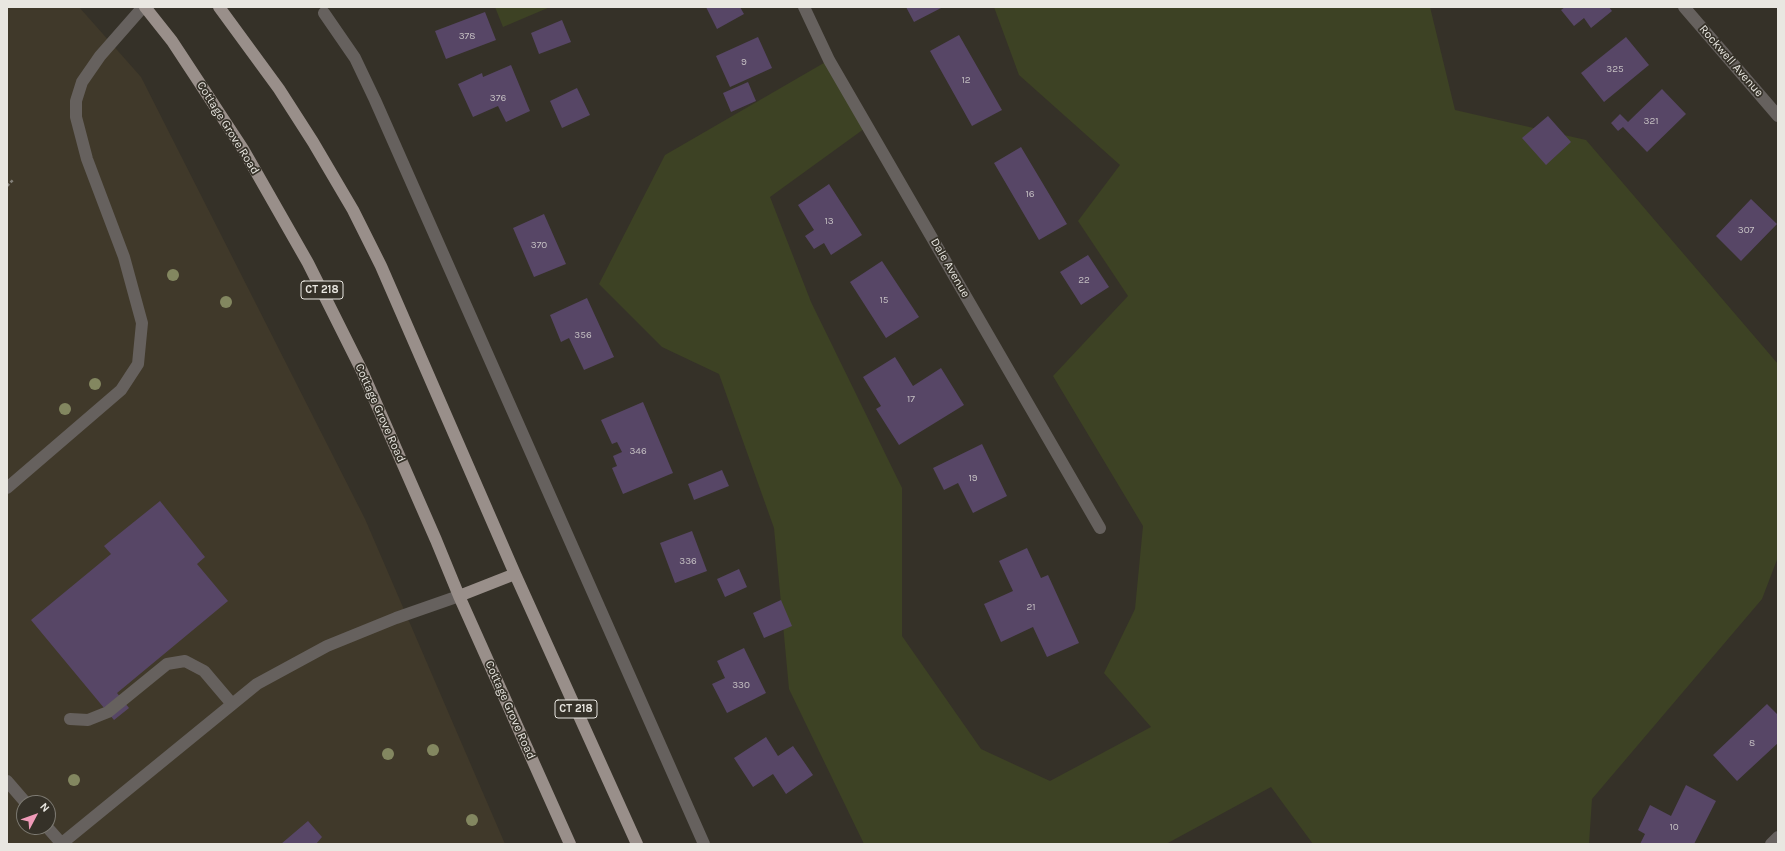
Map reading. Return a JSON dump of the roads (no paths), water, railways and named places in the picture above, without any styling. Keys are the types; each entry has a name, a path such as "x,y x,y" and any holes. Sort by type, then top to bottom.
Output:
{"main road":[{"name":"Cottage Grove Road","path":"144,7 172,41 243,149 308,263 362,371 459,596 570,844"},
{"name":"CT 218","path":"219,7 279,89 353,210 400,308 515,574 637,844"},
{"path":"459,596 515,574"}],"street":[{"path":"7,488 121,390 138,364 142,323 124,257 87,159 76,117 76,101 82,82 100,56 144,7"},
{"name":"Dale Avenue","path":"804,7 829,60 1100,528"},
{"name":"Rockwell Avenue","path":"1684,7 1778,116"},
{"path":"324,13 355,58 375,100 704,844"},
{"path":"54,835 61,844 257,684 327,646 396,618 459,596"},
{"path":"70,719 88,720 108,712 167,664 185,660 204,671 232,704"},
{"path":"7,781 19,795"},
{"path":"1771,844 1778,837"}]}
